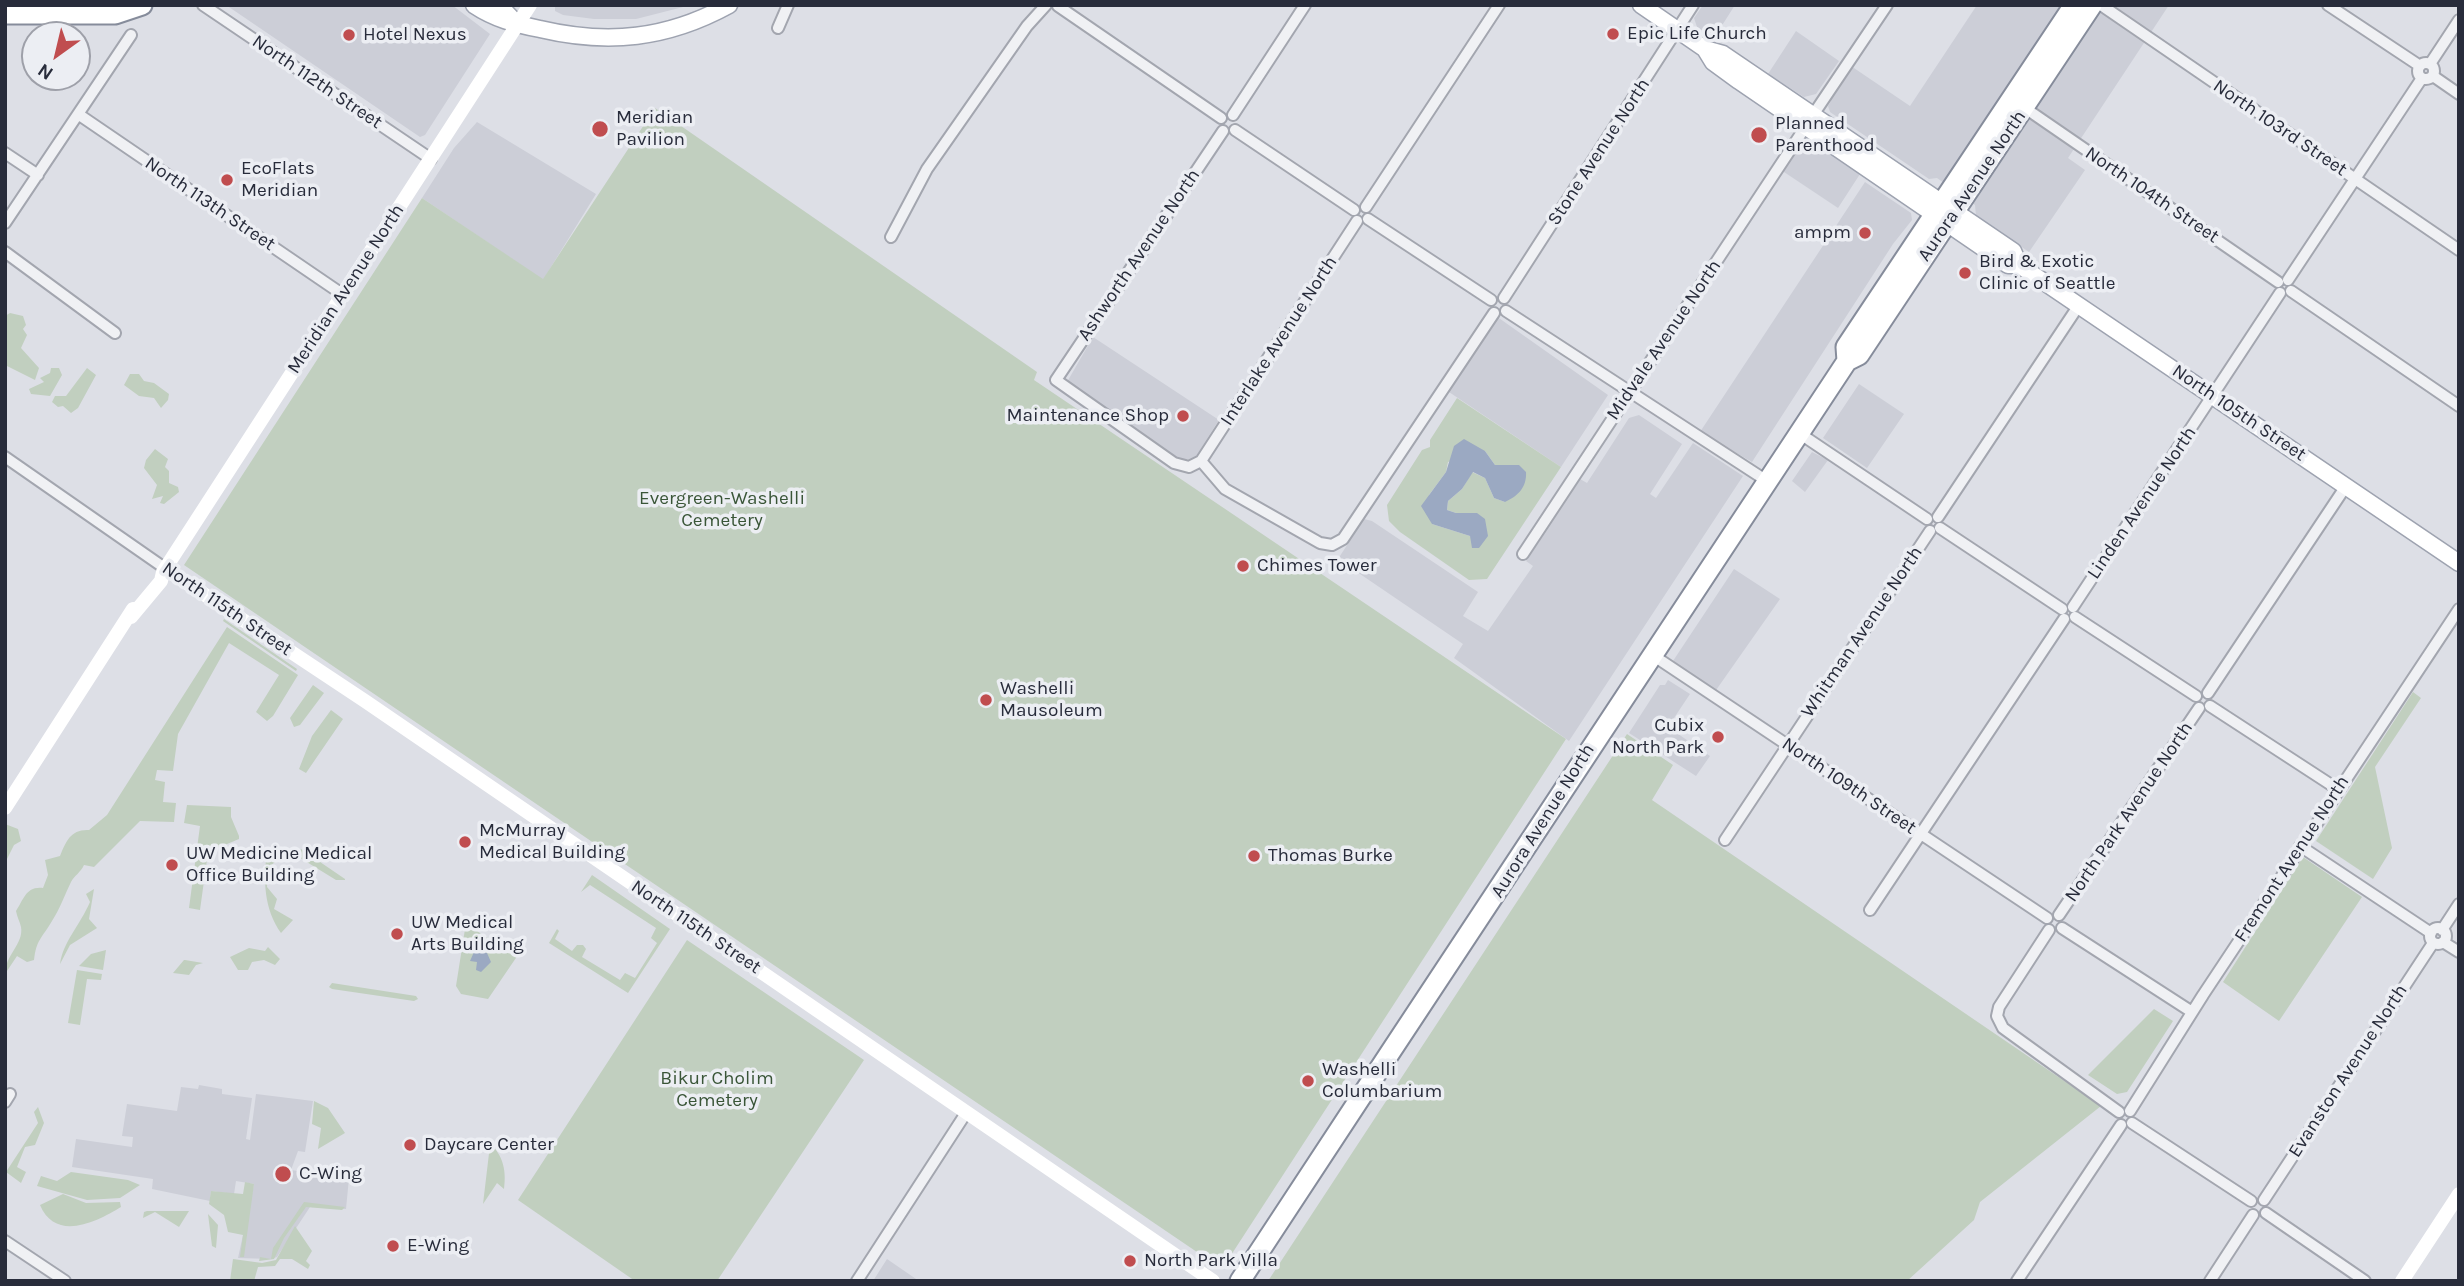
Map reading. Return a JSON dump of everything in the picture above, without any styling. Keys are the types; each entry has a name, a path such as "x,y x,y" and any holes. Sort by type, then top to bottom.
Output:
{"highway":[{"path":"5,14 115,14 142,5"},
{"name":"Aurora Avenue North","path":"1944,212 2074,5"},
{"name":"Aurora Avenue North","path":"1240,1281 1545,821 1651,654 1847,361 1846,347 1944,212 2025,108 2092,5"}],"main road":[{"path":"474,5 495,19 519,25 579,38 626,39 678,29 729,5"},
{"path":"486,5 519,25"},
{"path":"499,5 519,25"},
{"name":"North 105th Street","path":"1641,5 1705,49 1713,62 1810,121 1944,212 2013,251 2019,265 2459,563"}],"street":[{"name":"North 112th Street","path":"203,5 431,159"},
{"name":"Meridian Avenue North","path":"5,808 131,617 155,574 164,570 530,5"},
{"path":"778,28 788,5"},
{"path":"891,237 926,169 1027,26 1046,5 1053,8 1058,5 1221,118"},
{"path":"1233,116 1305,5"},
{"path":"1360,217 1370,214 1366,206 1499,5"},
{"name":"Stone Avenue North","path":"1504,298 1693,5"},
{"name":"Midvale Avenue North","path":"1523,554 1887,5"},
{"name":"North 103rd Street","path":"2101,5 2459,250"},
{"path":"2328,5 2425,65"},
{"path":"2459,20 2419,74 2459,94"},
{"path":"5,223 131,35"},
{"name":"Linden Avenue North","path":"1870,909 2213,396 2353,178 2427,77"},
{"name":"North 104th Street","path":"2025,108 2459,406"},
{"name":"North 113th Street","path":"78,114 342,294"},
{"path":"1227,114 1233,116 1237,121 1236,130 1230,133 1223,131 1219,125 1221,118 1227,114"},
{"path":"1236,130 1360,217 1491,300"},
{"name":"Ashworth Avenue North","path":"1201,461 1189,467 1174,463 1056,380 1223,131"},
{"path":"5,153 38,175"},
{"name":"Interlake Avenue North","path":"1201,461 1360,217"},
{"path":"5,252 115,333"},
{"path":"1201,461 1225,489 1302,533 1332,545 1343,539 1500,312 1508,303 1504,298 1496,296 1491,300 1490,306 1500,312 1629,393 1767,481"},
{"name":"Whitman Avenue North","path":"1725,839 2079,305"},
{"path":"1799,433 2202,703 2339,790"},
{"name":"North 115th Street","path":"5,457 164,570 365,701 1213,1281"},
{"path":"2202,703 2212,697 2208,693 2346,486"},
{"name":"Fremont Avenue North","path":"2125,1112 2459,609"},
{"name":"North 109th Street","path":"1651,654 2047,918"},
{"name":"North Park Avenue North","path":"2059,915 2202,703"},
{"path":"2300,846 2459,952"},
{"name":"Evanston Avenue North","path":"2264,1200 2459,904"},
{"path":"2051,914 2059,915 2063,921 2062,928 2056,932 2049,930 2045,924 2047,918 2051,914"},
{"path":"2062,928 2192,1012"},
{"path":"2049,930 1998,1007 1997,1016 2003,1028 2125,1112 2118,1119 2251,1201"},
{"path":"857,1281 966,1113"},
{"path":"2017,1281 2127,1124"},
{"path":"2402,1281 2459,1194"},
{"path":"2258,1198 2264,1200 2267,1205 2266,1213 2260,1217 2253,1215 2249,1208 2251,1201 2258,1198"},
{"path":"2266,1213 2365,1281"},
{"path":"2210,1281 2253,1215"},
{"path":"5,1241 65,1281"}],"shaded area":[{"path":"226,5 452,5 490,34 425,135 420,137"},
{"path":"555,5 691,5 636,19 594,19 563,15 555,11"},
{"path":"1703,5 1735,5 1714,38 1697,27 1694,18"},
{"path":"1977,5 2169,5 2068,158 2085,170 2029,252 1976,216 1975,205 1937,178 1929,179 1830,112 1828,106 1831,101 1825,97 1848,64 1910,106"},
{"path":"1796,31 1839,61 1816,94 1804,97 1768,74"},
{"path":"477,122 596,194 543,280 422,198 454,148"},
{"path":"1812,141 1860,174 1838,208 1781,170 1797,147"},
{"path":"1865,182 1911,213 1912,220 1893,244 1752,462 1700,432"},
{"path":"1496,316 1608,395 1561,467 1446,390"},
{"path":"1093,337 1219,420 1195,458 1179,461 1067,382"},
{"path":"1859,384 1904,414 1867,468 1823,438"},
{"path":"1639,415 1682,444 1650,494 1656,498 1693,443 1743,476 1569,741 1454,658 1463,644 1338,559 1364,519 1372,521 1478,592 1463,616 1488,631 1533,566 1526,561 1580,479 1587,483 1629,418"},
{"path":"1812,452 1828,460 1805,492 1792,481"},
{"path":"1734,569 1780,599 1714,693 1671,664"},
{"path":"1668,680 1690,694 1668,727 1710,756 1696,776 1629,733 1660,685 1665,685"},
{"path":"199,1085 222,1089 222,1094 252,1098 246,1139 250,1140 256,1094 313,1101 305,1152 298,1151 291,1170 349,1178 346,1209 310,1207 277,1257 238,1258 254,1184 236,1181 234,1194 211,1191 210,1201 152,1189 153,1179 72,1167 76,1139 132,1147 133,1137 122,1136 127,1104 177,1111 181,1087 198,1089"},
{"path":"887,1259 919,1281 873,1281"}],"green space":[{"name":"Evergreen-Washelli Cemetery","path":"655,108 1037,372 1034,380 1566,739 1222,1269 184,565 422,198 543,279"},
{"path":"10,313 23,316 26,325 23,329 27,335 21,348 39,368 35,380 5,365 5,316"},
{"path":"51,368 59,368 62,375 50,396 31,394 29,389 44,382 40,378 50,373"},
{"path":"87,368 96,375 78,408 71,413 52,402 55,396 66,396"},
{"path":"130,374 139,374 144,381 154,383 169,394 168,400 161,408 154,398 139,396 124,385"},
{"path":"1457,398 1561,467 1487,579 1469,580 1400,532 1389,521 1387,505 1422,450 1430,447 1430,440","holes":["1485,451 1495,465 1506,466 1505,502 1494,498 1485,478 1472,472 1462,489 1448,501 1447,510 1456,513 1479,548 1470,536 1432,524 1429,495 1446,472 1448,462"]},
{"path":"155,449 168,459 165,467 169,471 169,483 178,487 179,492 164,504 160,503 163,496 152,499 157,485 144,468 146,460"},
{"path":"224,619 297,669 296,671 223,621"},
{"path":"227,627 298,675 273,716 267,721 256,712 279,675 229,643 178,734 173,771 157,770 155,780 165,782 163,802 176,803 174,822 140,821 94,867 84,865 71,882 40,939 34,960 27,962 17,956 5,974 8,961 20,939 21,927 16,911 29,891 43,888 48,875 45,860 60,856 73,834 89,830 107,815"},
{"path":"313,685 324,693 300,725 294,727 290,718"},
{"path":"2413,692 2421,698 2375,767 2392,848 2373,879 2316,841"},
{"path":"331,710 343,719 306,773 299,769 312,736"},
{"path":"1627,734 1673,765 1652,800 2101,1106 1980,1202 1974,1220 1907,1281 1268,1281"},
{"path":"187,805 231,807 231,817 239,836 239,839 208,852 200,910 189,908 200,826 184,823"},
{"path":"5,824 18,829 21,841 14,845 5,863"},
{"path":"275,848 283,849 282,856 268,868 267,887 277,899 274,909 293,920 281,933 271,914 265,884 267,852"},
{"path":"301,849 345,880 336,880 297,856"},
{"path":"2303,857 2362,897 2279,1021 2223,982"},
{"path":"592,875 670,929 628,993 549,943 557,929 559,931 555,939 572,951 577,945 583,945 586,949 582,957 620,980 625,973 635,978 657,943 651,938 656,928 590,885 581,892"},
{"path":"94,889 89,919 97,928 70,945 60,964 65,948 90,902 86,894"},
{"path":"471,927 492,941 516,945 520,952 488,999 461,994 456,986 465,929 469,930"},
{"name":"Bikur Cholim Cemetery","path":"687,940 864,1060 717,1281 635,1281 518,1200"},
{"path":"268,947 280,959 275,965 264,960 252,962 248,970 238,970 230,957 249,948 265,951"},
{"path":"106,950 103,970 79,966 91,954"},
{"path":"184,960 203,963 196,965 189,975 173,973"},
{"path":"77,970 102,974 101,980 87,979 80,1025 68,1023"},
{"path":"332,983 416,996 418,999 414,1001 332,989 329,987"},
{"path":"2154,1009 2173,1021 2127,1092 2117,1094 2088,1075"},
{"path":"314,1101 328,1108 345,1133 318,1149 321,1128 312,1124"},
{"path":"38,1107 44,1123 35,1145 25,1147 17,1167 26,1172 21,1183 6,1172 38,1123 34,1112"},
{"path":"485,1139 499,1155 504,1167 505,1181 504,1189 497,1183 483,1204 490,1145 483,1143"},
{"path":"71,1172 128,1180 140,1185 120,1198 87,1200 37,1186 41,1176 57,1181"},
{"path":"245,1182 254,1184 244,1257 240,1257 243,1235 228,1232 224,1215 209,1204 211,1191 243,1194"},
{"path":"63,1194 86,1203 120,1202 121,1207 89,1223 67,1226 47,1217 40,1205"},
{"path":"304,1202 345,1207 342,1210 306,1207 284,1238 274,1259 259,1261 260,1257 271,1259 273,1248"},
{"path":"189,1211 179,1227 155,1212 143,1218 144,1212"},
{"path":"208,1214 218,1225 216,1248 212,1246"},
{"path":"295,1226 312,1251 306,1261 310,1265 308,1269 292,1259 280,1259 275,1266 258,1267 254,1281 230,1281 233,1259 262,1263 276,1260"}],"water":[{"path":"1464,439 1485,451 1495,465 1519,465 1526,472 1521,490 1505,502 1494,498 1485,478 1473,472 1462,489 1448,501 1447,510 1477,513 1485,519 1488,536 1479,548 1472,548 1470,536 1432,524 1421,506 1446,472 1454,446"},
{"path":"474,952 487,953 491,962 481,972 476,970 477,962 470,961"}],"place":[{"name":"Epic Life Church","path":"1613,34"},
{"name":"Hotel Nexus","path":"349,35"},
{"name":"Meridian Pavilion","path":"600,129"},
{"name":"Planned Parenthood","path":"1759,135"},
{"name":"EcoFlats Meridian","path":"227,180"},
{"name":"ampm","path":"1865,233"},
{"name":"Bird & Exotic Clinic of Seattle","path":"1965,273"},
{"name":"Maintenance Shop","path":"1183,416"},
{"name":"Chimes Tower","path":"1243,566"},
{"name":"Washelli Mausoleum","path":"986,700"},
{"name":"Cubix North Park","path":"1718,737"},
{"name":"McMurray Medical Building","path":"465,842"},
{"name":"Thomas Burke","path":"1254,856"},
{"name":"UW Medicine Medical Office Building","path":"172,865"},
{"name":"UW Medical Arts Building","path":"397,934"},
{"name":"Washelli Columbarium","path":"1308,1081"},
{"name":"Daycare Center","path":"410,1145"},
{"name":"C-Wing","path":"283,1174"},
{"name":"E-Wing","path":"393,1246"},
{"name":"North Park Villa","path":"1130,1261"}]}
